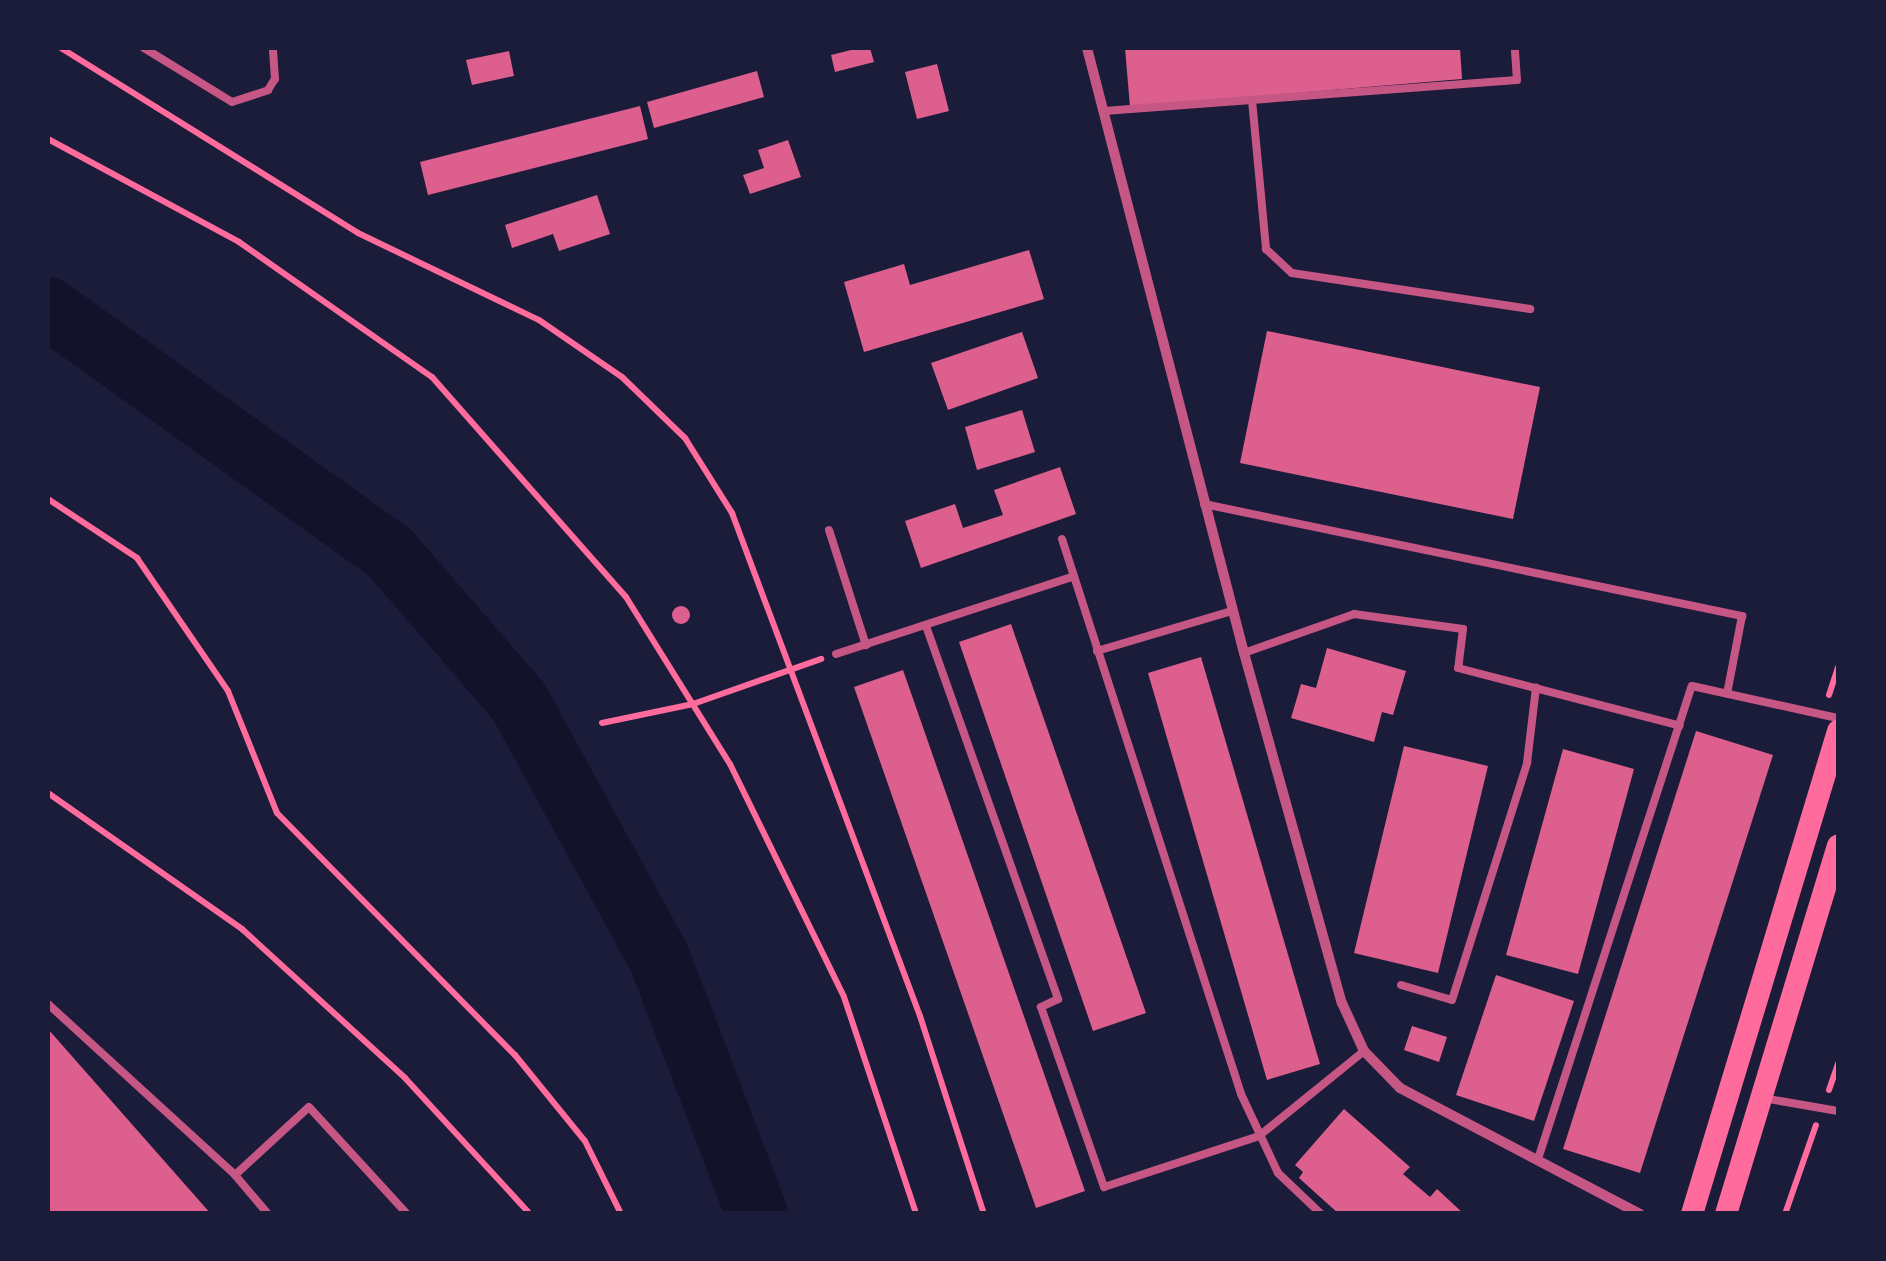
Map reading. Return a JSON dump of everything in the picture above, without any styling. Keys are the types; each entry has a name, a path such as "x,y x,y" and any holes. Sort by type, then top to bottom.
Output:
{"main road":[{"path":"1692,1214 1838,731"},
{"path":"1726,1214 1838,846"}],"street":[{"path":"1087,48 1232,610 1342,1002 1364,1050 1400,1088 1640,1214"}],"lane":[{"path":"144,48 232,102 268,90 274,79 273,48"},
{"path":"1104,111 1517,80 1515,48"},
{"path":"1252,100 1266,248 1292,273 1530,308"},
{"path":"1204,504 1742,616 1727,694"},
{"path":"829,530 866,645"},
{"path":"1062,539 1259,1136 1278,1173 1322,1214"},
{"path":"836,654 1074,576"},
{"path":"1097,651 1232,610"},
{"path":"1244,653 1354,614 1463,629 1458,668 1680,726"},
{"path":"926,626 1058,999 1041,1007 1104,1187 1259,1136 1364,1050"},
{"path":"1538,1160 1692,686 1838,718"},
{"path":"1401,985 1452,1000 1527,763 1536,688"},
{"path":"48,1004 235,1175 268,1214"},
{"path":"1764,1098 1838,1111"},
{"path":"235,1175 309,1107 406,1214"}],"path":[{"path":"61,48 358,233 539,320 622,377 685,438 732,513 920,1016 984,1214"},
{"path":"48,139 239,242 432,378 626,597 730,764 844,997 916,1214"},
{"path":"48,499 137,558 228,690 278,813 515,1055 585,1140 621,1214"},
{"path":"602,724 693,704 791,670"},
{"path":"48,793 242,929 406,1078 530,1214"},
{"path":"1785,1214 1838,1064"}],"building":[{"path":"870,48 874,62 835,72 831,55"},
{"path":"1125,48 1460,48 1462,79 1130,107"},
{"path":"509,51 514,76 472,85 466,60"},
{"path":"937,64 949,111 917,119 905,72"},
{"path":"757,71 764,97 654,128 647,102"},
{"path":"640,106 648,139 428,195 420,162"},
{"path":"788,140 801,177 750,194 743,175 764,168 758,150"},
{"path":"597,195 610,234 559,251 553,234 512,248 505,225"},
{"path":"1029,250 1044,299 864,352 844,282 904,264 910,285"},
{"path":"1267,331 1540,387 1513,519 1240,463"},
{"path":"1022,332 1038,378 948,410 931,363"},
{"path":"1022,410 1035,452 977,470 965,427"},
{"path":"1060,467 1076,514 921,568 905,521 955,504 963,528 1003,515 994,490"},
{"path":"681,606 688,608 688,622 681,624 674,622 672,615 674,608"},
{"path":"1011,624 1146,1013 1093,1031 959,642"},
{"path":"1327,648 1406,671 1393,715 1382,712 1374,742 1291,718 1301,684 1316,688"},
{"path":"1201,657 1320,1064 1267,1080 1148,673"},
{"path":"903,670 1085,1191 1036,1208 854,687"},
{"path":"1696,731 1773,755 1640,1173 1563,1149"},
{"path":"1404,746 1488,766 1438,973 1354,953"},
{"path":"1563,749 1634,769 1578,974 1506,955"},
{"path":"1496,975 1574,1001 1534,1121 1456,1095"},
{"path":"1412,1026 1447,1037 1439,1062 1404,1050"},
{"path":"48,1029 211,1214 48,1214"},
{"path":"1344,1109 1410,1167 1403,1174 1430,1197 1437,1189 1464,1214 1339,1214 1299,1178 1303,1172 1295,1165"}],"waterway":[{"path":"48,308 391,554 519,702 660,960 757,1214"}]}
